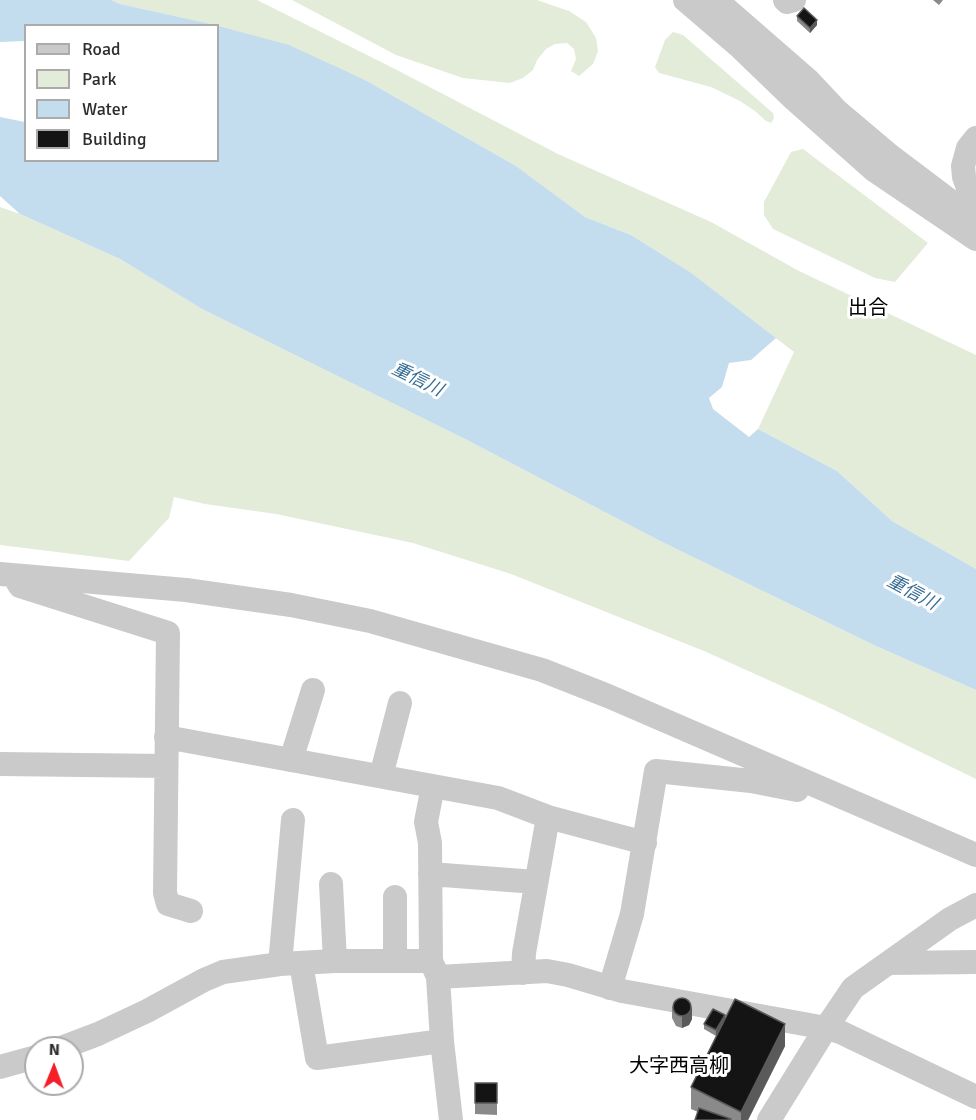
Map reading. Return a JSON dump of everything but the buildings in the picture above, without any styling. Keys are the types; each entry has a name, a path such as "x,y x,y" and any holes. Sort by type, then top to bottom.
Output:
{"street":[{"path":"685,0 874,170 976,239"},
{"path":"716,0 808,80 837,111 871,140 925,183 976,219"},
{"path":"785,0 787,2 794,0"},
{"path":"976,138 968,148 963,166 968,188 976,196"},
{"path":"6,574 20,586 168,633 165,893 168,904 191,911"},
{"path":"6,574 186,590 291,605 370,621 542,670 608,696 976,855"},
{"path":"291,760 313,690"},
{"path":"381,776 400,703"},
{"path":"166,737 498,798 548,817 645,843"},
{"path":"0,764 165,765"},
{"path":"610,988 632,914 656,771 772,784 814,794 825,790"},
{"path":"433,786 426,822 430,843 434,969 452,1120"},
{"path":"523,973 524,953 548,817"},
{"path":"293,820 291,963 317,1058 442,1041"},
{"path":"430,874 536,882"},
{"path":"331,884 335,961"},
{"path":"395,897 395,960"},
{"path":"769,1120 853,988 950,919 976,905"},
{"path":"84,1039 147,1011 223,972 291,963 395,960 434,969 523,973 547,971 610,988 826,1028 840,1032 976,1097"},
{"path":"889,963 976,962"},
{"path":"0,1067 24,1060"}],"green space":[{"path":"111,0 257,0 558,154 711,222 799,271 976,355 976,569 892,521 837,471 758,429 794,352 690,272 631,235 585,217 516,166 367,81 219,26 219,24 209,24"},
{"path":"292,0 537,0 569,11 586,22 596,38 598,51 593,64 579,76 571,71 576,59 574,49 567,43 555,44 546,49 537,60 533,70 523,78 510,83 463,78 396,55"},
{"path":"673,32 683,35 773,113 774,118 771,123 740,101 711,87 659,73 655,67 665,40"},
{"path":"803,149 928,243 895,282 875,278 773,229 764,215 764,202 791,152"},
{"path":"0,207 120,259 202,309 467,440 660,541 876,646 976,690 976,779 826,706 704,651 511,574 413,543 276,514 205,504 174,497 169,518 129,561 0,545"}],"water":[{"path":"0,0 111,0 210,24 24,24 24,41 0,42"},
{"name":"重信川","path":"219,26 289,45 367,81 516,166 585,217 631,235 690,272 776,338 751,360 729,363 722,387 709,398 713,409 749,437 758,429 837,471 892,521 976,569 976,690 876,646 660,541 467,440 202,309 120,259 20,214 0,196 0,117 24,122 24,162 219,162"}],"district":[{"name":"出合","path":"868,309"},
{"name":"大字西高柳","path":"679,1067"}]}
